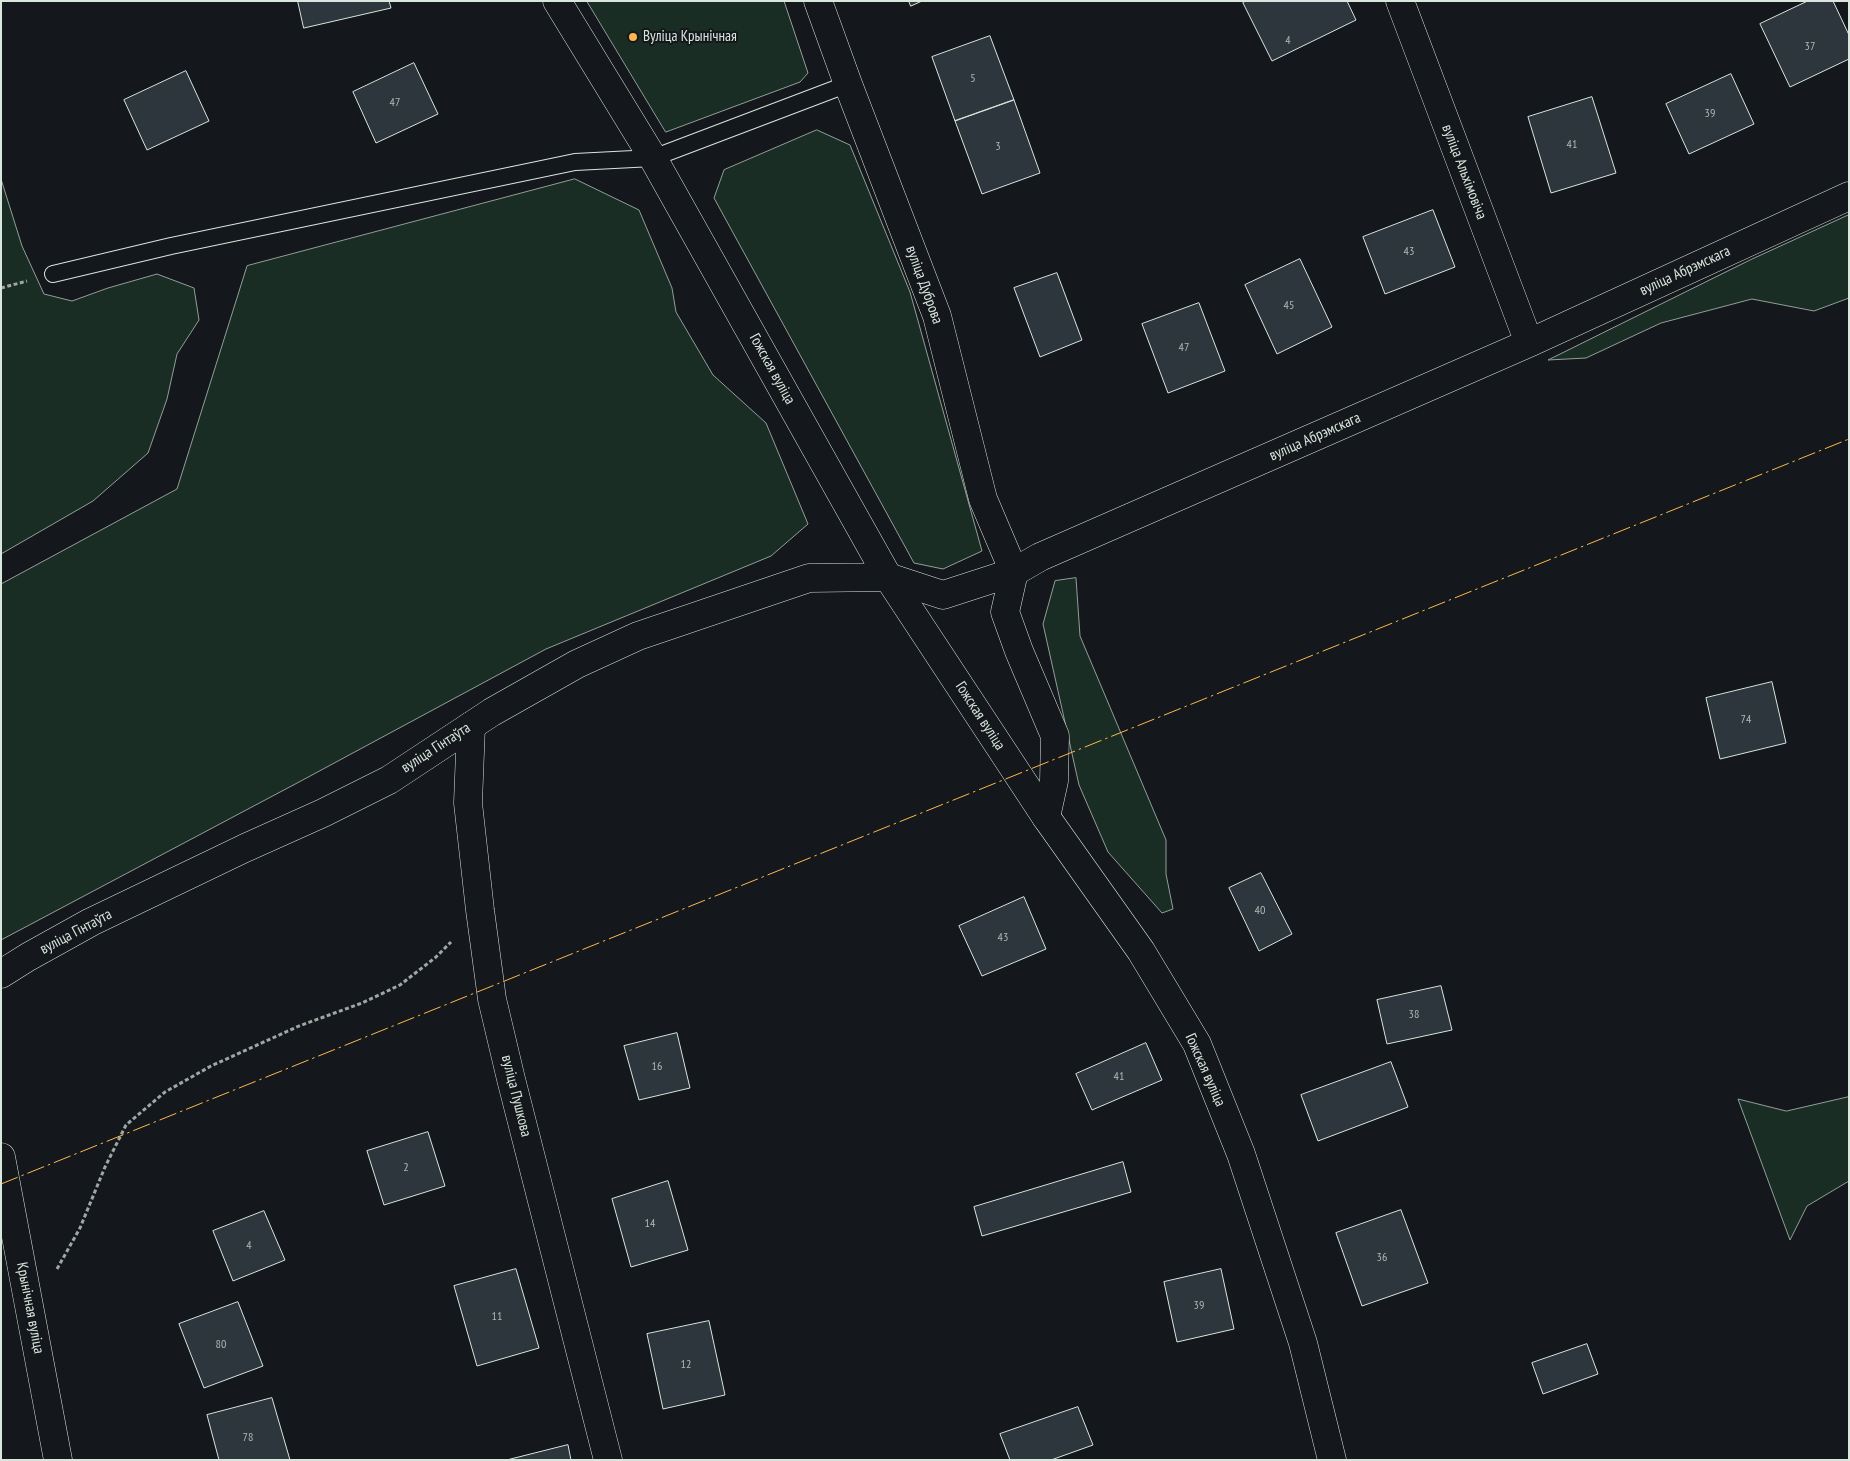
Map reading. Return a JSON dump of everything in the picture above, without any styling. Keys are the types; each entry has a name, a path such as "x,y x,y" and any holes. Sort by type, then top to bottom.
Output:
{"street":[{"name":"Гожская вуліца","path":"557,1 653,158 888,576 1046,817 1141,951 1197,1044 1241,1154 1303,1344 1332,1460"},
{"name":"вуліца Дуброва","path":"818,1 937,316 983,499 1014,572"},
{"name":"вуліца Альхімовіча","path":"1400,1 1529,343"},
{"name":"вуліца Абрэмскага","path":"888,576 943,595 1014,572 1040,558 1529,343 1849,196"},
{"path":"1014,572 1006,612 1019,651 1055,736 1054,781 1046,817"},
{"name":"вуліца Гінтаўта","path":"1,974 92,922 245,848 324,813 389,780 492,712 576,664 638,636 809,578 888,576"},
{"name":"вуліца Пушкова","path":"471,726 468,803 492,999 608,1460"},
{"name":"Крынічная вуліца","path":"1,1157 58,1460"}],"lane":[{"path":"53,274 171,246 575,162 653,158 848,84"}],"path":[{"path":"54,1275 80,1228 105,1167 126,1125 165,1092 211,1066 299,1026 362,1003 400,985 436,957 480,910"}],"green space":[{"path":"587,1 784,1 808,73 800,82 666,132"},
{"path":"817,130 850,145 910,292 982,551 943,569 914,563 714,198 724,170"},
{"path":"1,179 22,246 44,294 72,301 157,274 194,288 199,320 177,354 167,399 148,453 93,501 1,554"},
{"path":"575,179 639,210 672,288 676,312 713,375 766,423 808,524 771,556 546,649 1,940 1,584 177,489 247,266"},
{"path":"1849,215 1849,298 1814,311 1752,299 1661,323 1586,358 1548,360 1750,260"},
{"path":"1076,578 1080,636 1166,840 1166,874 1173,909 1162,913 1108,852 1079,785 1043,624 1055,581"},
{"path":"1849,1097 1849,1181 1807,1206 1790,1240 1738,1099 1786,1111"}],"building":[{"path":"298,1 389,1 391,8 304,28"},
{"path":"909,1 922,1 911,6"},
{"path":"1246,1 1347,1 1356,20 1272,61 1243,3"},
{"path":"1808,1 1833,1 1849,35 1849,59 1790,87 1760,24"},
{"path":"990,36 1014,100 955,121 932,57"},
{"path":"414,63 438,114 376,143 353,92"},
{"path":"186,71 209,121 147,150 124,100"},
{"path":"1731,74 1754,124 1689,154 1666,104"},
{"path":"1592,97 1616,173 1551,193 1528,117"},
{"path":"1014,100 1040,173 982,194 955,121"},
{"path":"1433,210 1455,267 1385,294 1363,237"},
{"path":"1300,259 1332,327 1277,354 1245,285"},
{"path":"1057,273 1082,340 1040,357 1014,288"},
{"path":"1199,303 1225,371 1168,393 1142,324"},
{"path":"1772,682 1786,743 1720,759 1706,698"},
{"path":"1261,873 1292,934 1259,951 1229,888"},
{"path":"1024,897 1046,949 982,976 959,926"},
{"path":"1441,986 1452,1030 1387,1044 1377,1000"},
{"path":"677,1033 690,1088 639,1100 624,1046"},
{"path":"1146,1043 1162,1080 1092,1110 1076,1074"},
{"path":"1391,1062 1408,1107 1318,1141 1301,1095"},
{"path":"428,1132 445,1186 384,1205 367,1151"},
{"path":"1123,1162 1131,1192 982,1236 974,1207"},
{"path":"668,1181 688,1250 631,1267 612,1199"},
{"path":"1401,1210 1428,1283 1362,1306 1336,1233"},
{"path":"264,1211 285,1260 233,1281 213,1231"},
{"path":"516,1269 539,1348 477,1366 454,1286"},
{"path":"1221,1269 1234,1329 1177,1342 1164,1282"},
{"path":"238,1302 263,1366 204,1388 179,1324"},
{"path":"709,1321 725,1395 663,1409 647,1334"},
{"path":"1587,1344 1598,1374 1543,1394 1532,1363"},
{"path":"272,1398 290,1460 219,1460 207,1415"},
{"path":"1078,1407 1093,1445 1051,1460 1010,1460 1000,1434"},
{"path":"568,1445 571,1460 507,1460"}],"power":[{"path":"1,1184 1849,439"}],"place":[{"name":"Вуліца Крынічная","path":"633,37"}]}
